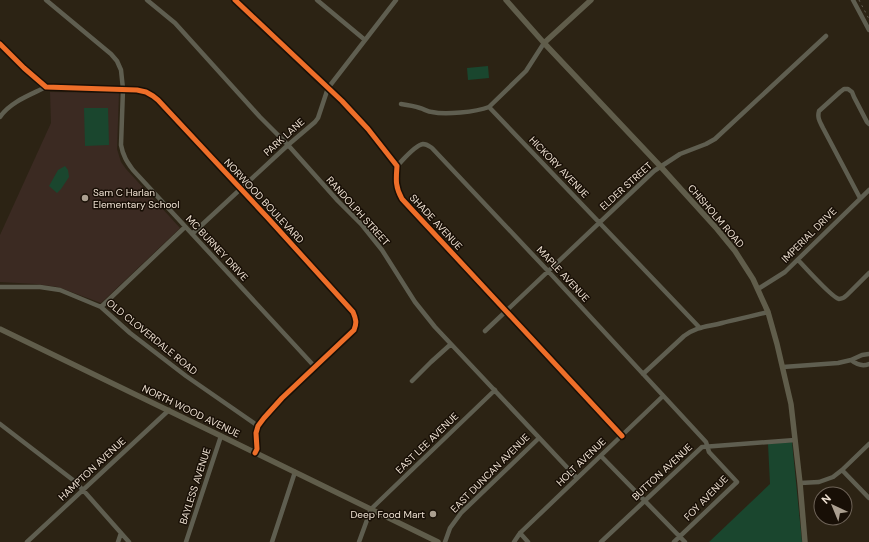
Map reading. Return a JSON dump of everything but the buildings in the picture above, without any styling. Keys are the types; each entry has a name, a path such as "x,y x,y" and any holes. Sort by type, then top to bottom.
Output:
{"main road":[{"name":"CHISHOLM ROAD","path":"506,0 544,43 661,167 729,244 746,266 758,288 768,312 778,344 791,404 796,440 805,542"},
{"path":"544,43 591,0"},
{"name":"NORTH WOOD AVENUE","path":"0,329 438,542"}],"street":[{"name":"MC BURNEY DRIVE","path":"46,0 111,54 117,61 121,70 123,90 121,145 122,154 127,163 315,367"},
{"name":"RANDOLPH STREET","path":"148,0 175,23 260,117 362,225 379,246 417,305 435,327 577,478"},
{"path":"235,0 362,122 397,166"},
{"path":"317,0 365,40"},
{"name":"PARK LANE","path":"192,234 315,122 318,118 328,88 396,0"},
{"path":"853,0 869,30"},
{"name":"ELDER STREET","path":"485,330 654,171 680,154 715,139 826,36"},
{"path":"402,104 436,113 474,111 489,107 526,71 544,43"},
{"path":"0,44 46,87 12,105 3,112 0,117"},
{"name":"NORWOOD BOULEVARD","path":"46,87 137,90 146,92 153,96 241,189 348,306 355,316 356,325 354,330 282,398 258,426"},
{"path":"860,198 822,128 818,120 818,115 819,111 840,92 844,89 848,89 852,92 869,124"},
{"name":"HICKORY AVENUE","path":"489,107 699,327"},
{"name":"MAPLE AVENUE","path":"397,166 419,145 428,145 548,271 706,442 707,446"},
{"name":"SHADE AVENUE","path":"397,166 396,184 402,199 622,436"},
{"name":"IMPERIAL DRIVE","path":"758,288 784,272 798,260 869,190"},
{"path":"101,307 185,226"},
{"path":"798,260 835,298 839,299 844,298 869,273"},
{"name":"OLD CLOVERDALE ROAD","path":"0,287 40,287 60,290 101,307 135,337 186,376 258,426"},
{"path":"643,374 684,336 699,327 768,312"},
{"path":"412,381 451,344"},
{"path":"783,367 838,363 869,354"},
{"path":"851,360 857,364 869,364"},
{"name":"EAST LEE AVENUE","path":"371,509 495,390"},
{"name":"HOLT AVENUE","path":"514,542 520,533 663,396"},
{"name":"HAMPTON AVENUE","path":"27,542 169,410"},
{"path":"0,424 83,490 129,542"},
{"path":"256,453 256,433 258,426"},
{"name":"BAYLESS AVENUE","path":"186,542 221,436"},
{"name":"EAST DUNCAN AVENUE","path":"445,542 450,528 461,513 539,438"},
{"name":"BUTTON AVENUE","path":"601,542 702,447 796,440"},
{"path":"800,483 819,482 828,479 842,470 869,444"},
{"name":"FOY AVENUE","path":"674,542 737,482 709,452 707,446"},
{"path":"601,456 685,542"},
{"path":"842,470 869,498"},
{"path":"272,542 295,472"},
{"path":"359,542 371,509"},
{"path":"118,542 121,533"},
{"path":"520,533 528,542"}],"shaded area":[{"name":"Sam C Harlan Elementary School","path":"50,92 119,93 117,149 121,162 180,228 101,303 58,287 0,282 0,235 51,123"}],"green space":[{"path":"488,66 489,78 468,80 467,68"},
{"path":"84,108 108,108 109,145 85,146"},
{"path":"65,166 68,170 69,177 57,193 49,186 58,170"},
{"path":"792,442 802,542 709,542 770,484 768,444"}],"railway":[{"path":"859,0 869,19"}],"cycle path":[{"path":"235,0 342,101 368,129 397,166 397,187 402,199 622,436"},
{"path":"0,44 46,87 137,90 146,92 153,96 267,217 353,312 356,321 354,330 282,398 258,426 256,433 257,449 255,453"}],"place":[{"name":"Sam C Harlan Elementary School","path":"85,198"},
{"name":"Deep Food Mart","path":"433,514"}]}
